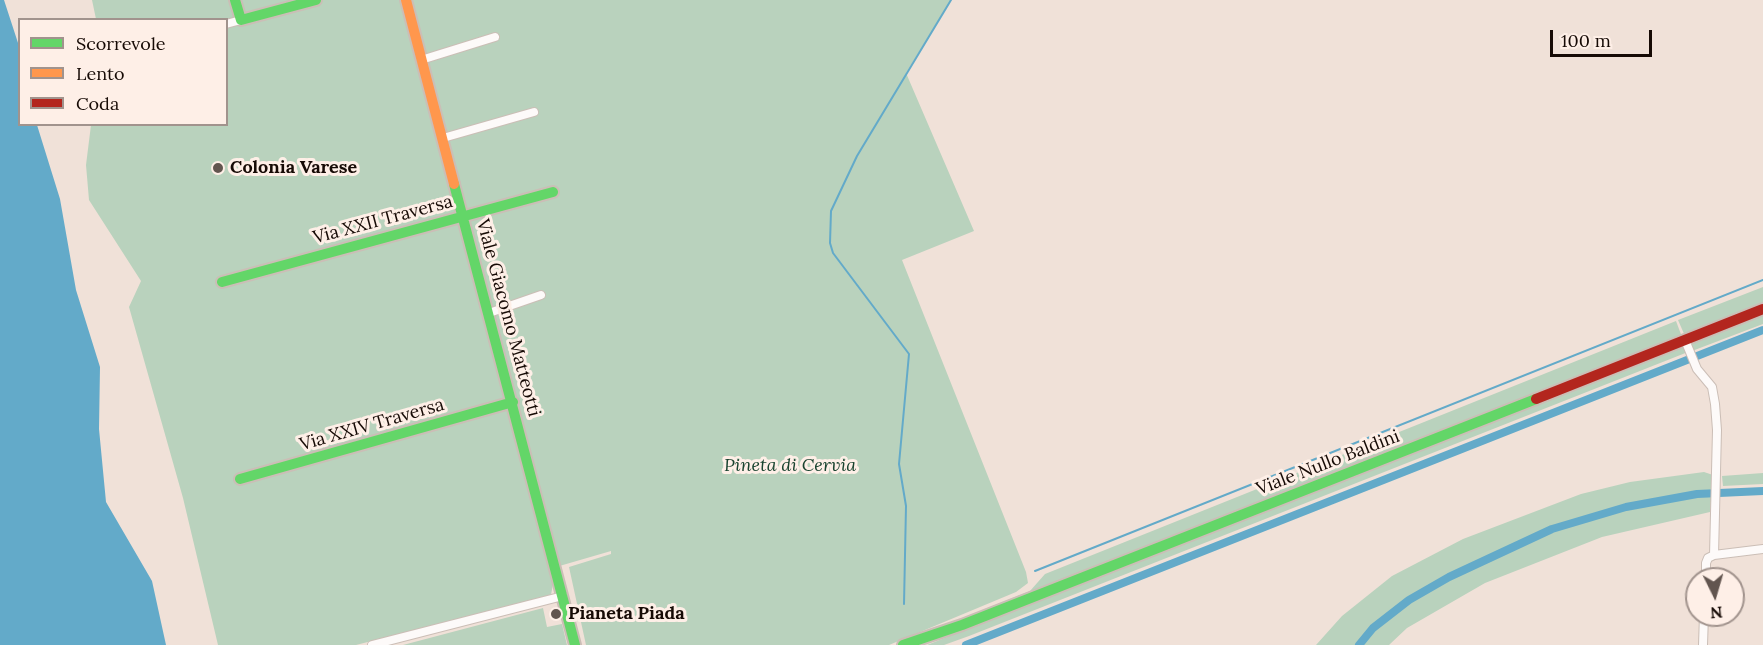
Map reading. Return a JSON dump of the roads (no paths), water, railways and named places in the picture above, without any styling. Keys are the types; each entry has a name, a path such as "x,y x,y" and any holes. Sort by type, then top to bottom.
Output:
{"street":[{"path":"235,0 241,20"},
{"path":"228,23 316,0"},
{"name":"Viale Giacomo Matteotti","path":"406,0 575,645"},
{"path":"421,60 495,37"},
{"path":"443,138 534,112"},
{"name":"Via XXII Traversa","path":"222,282 554,192"},
{"path":"489,313 541,295"},
{"name":"Viale Nullo Baldini","path":"903,645 962,625 1686,344 1763,309"},
{"path":"1686,344 1697,369 1714,393 1717,430 1714,555"},
{"name":"Via XXIV Traversa","path":"240,479 513,402"},
{"path":"1706,567 1708,558 1714,555 1763,549"},
{"path":"372,645 563,596"},
{"path":"917,645 962,625"},
{"path":"1703,645 1704,627"}],"water":[{"path":"0,0 4,0 18,43 18,126 37,126 60,199 76,290 100,367 99,429 106,502 152,581 166,645 0,645"}],"waterway":[{"path":"904,604 906,506 899,464 909,354 833,253 830,243 831,211 857,156 951,0"},
{"path":"1035,571 1763,280"},
{"path":"966,645 1763,330"},
{"path":"1359,645 1373,628 1409,600 1449,577 1552,529 1626,507 1697,494 1763,491"}],"place":[{"name":"Colonia Varese","path":"218,168"},
{"name":"Pianeta Piada","path":"556,614"}],"park label":[{"name":"Pineta di Cervia","path":"790,466"}]}
